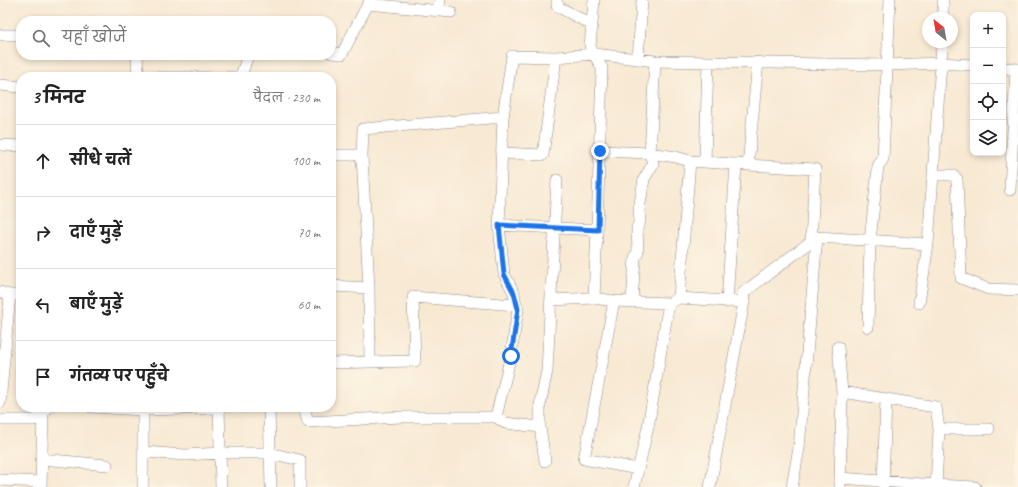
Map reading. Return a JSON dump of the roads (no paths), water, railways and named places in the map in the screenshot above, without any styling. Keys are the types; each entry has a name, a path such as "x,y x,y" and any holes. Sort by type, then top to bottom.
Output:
{"street":[{"path":"557,0 558,6 592,24"},
{"path":"594,0 590,46 602,68 598,230 594,298"},
{"path":"638,59 642,0"},
{"path":"868,327 870,240 878,166 883,159 890,0"},
{"path":"943,0 943,12"},
{"path":"336,53 342,54 369,2 439,6 451,12"},
{"path":"0,35 16,35"},
{"path":"919,303 928,244 942,48"},
{"path":"496,417 511,356 518,309 516,306 514,293 504,274 499,225 504,117 512,56 556,57 594,54 655,61 888,64 941,63 970,65"},
{"path":"503,153 544,155 556,57"},
{"path":"137,60 138,72"},
{"path":"243,72 246,60"},
{"path":"632,302 635,258 638,251 637,228 640,221 639,210 644,179 653,164 650,153 655,61"},
{"path":"705,162 708,62"},
{"path":"748,165 758,62"},
{"path":"1006,68 1017,69 1010,190"},
{"path":"0,85 16,87"},
{"path":"370,362 369,288 362,155 363,129 445,124 504,117"},
{"path":"0,145 16,146"},
{"path":"600,151 650,153 690,161 815,169 814,239 799,448 792,487"},
{"path":"336,154 362,155"},
{"path":"679,298 690,161"},
{"path":"727,302 736,164"},
{"path":"933,175 952,175 957,180 961,278 988,289 1018,290"},
{"path":"545,461 540,427 540,405 547,371 557,180"},
{"path":"499,225 598,230"},
{"path":"710,487 744,302 743,293 814,239 870,240 928,244"},
{"path":"336,286 369,288"},
{"path":"0,403 10,294"},
{"path":"336,363 415,361 413,297 516,306"},
{"path":"551,300 594,298 614,301 669,303 679,298 744,302"},
{"path":"614,301 584,460 638,469"},
{"path":"634,487 648,427 669,303"},
{"path":"838,347 842,392 840,482 975,487"},
{"path":"842,392 936,407 939,429 936,485"},
{"path":"883,484 886,399"},
{"path":"0,420 35,420 45,412"},
{"path":"0,480 41,484 41,459 46,412"},
{"path":"143,412 143,487"},
{"path":"219,412 221,487"},
{"path":"269,412 271,487"},
{"path":"305,412 308,422 401,417 496,417 505,423 540,427"},
{"path":"939,429 988,428"},
{"path":"144,452 185,455 220,453 269,454 300,460 300,487"},
{"path":"41,459 107,465"}]}
